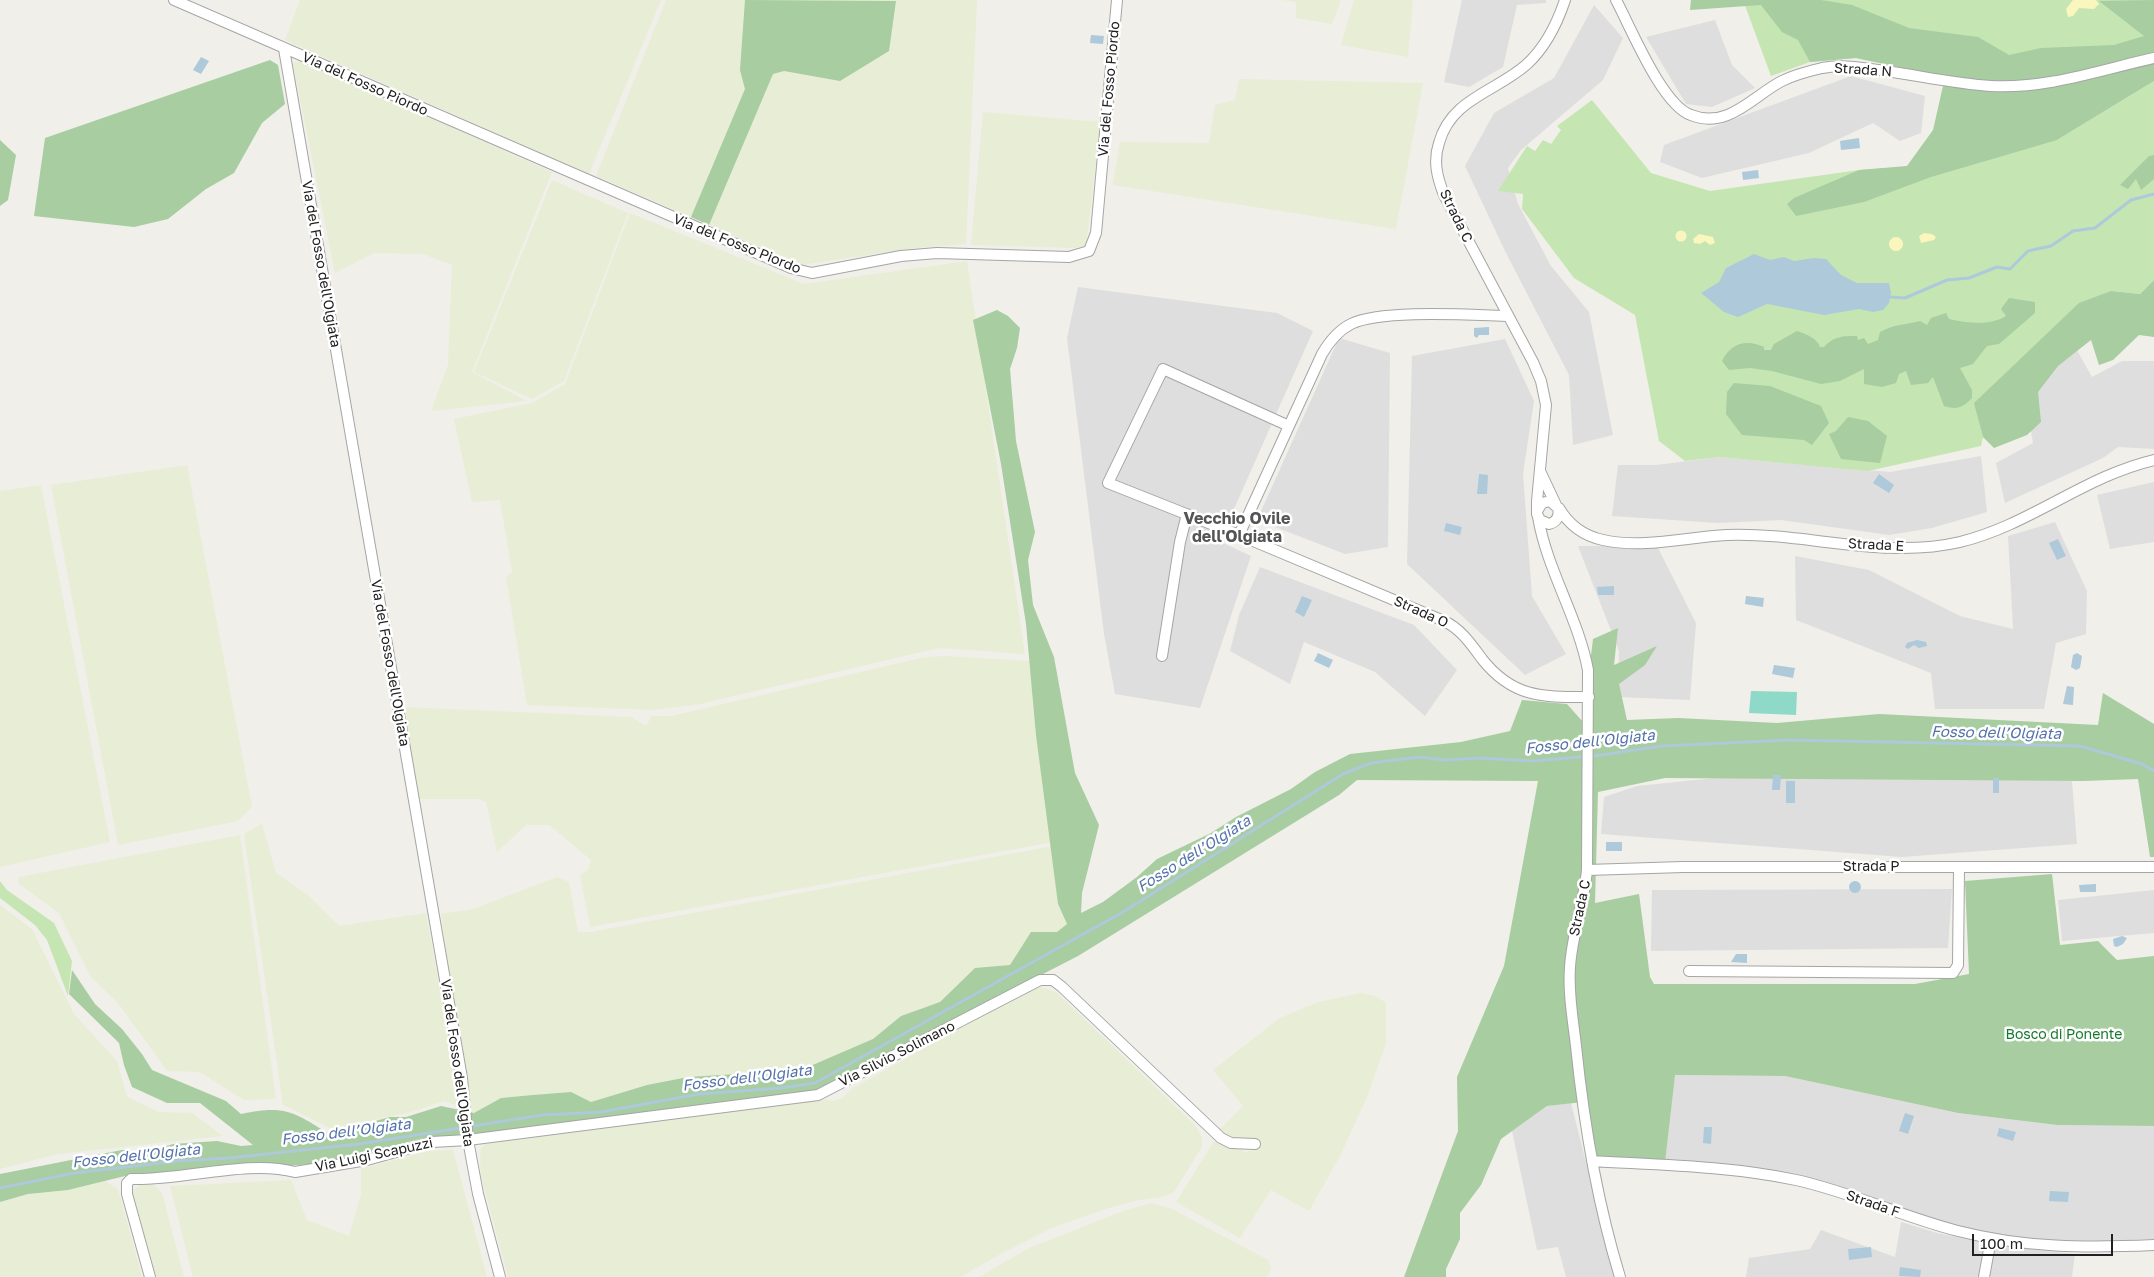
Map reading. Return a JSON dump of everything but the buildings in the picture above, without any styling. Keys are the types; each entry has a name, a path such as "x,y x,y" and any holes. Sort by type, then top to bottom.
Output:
{"street":[{"name":"Via del Fosso Piordo","path":"174,0 791,268 812,273 923,254 1069,257 1089,251 1096,233 1117,0"},
{"name":"Strada C","path":"1565,0 1554,28 1533,58 1517,72 1457,110 1444,128 1437,151 1436,171 1444,195 1533,362 1544,393 1546,414 1540,470 1538,514 1543,542 1583,649 1588,670 1587,870 1584,894 1572,944 1570,978 1577,1060 1592,1161 1620,1277"},
{"name":"Strada N","path":"1616,0 1666,94 1682,111 1698,117 1718,117 1735,112 1782,81 1823,68 1864,68 1973,84 2010,86 2064,80 2154,58"},
{"name":"Via del Fosso dell'Olgiata","path":"284,49 460,1069 478,1194 500,1277"},
{"path":"1239,535 1322,354 1332,339 1348,325 1368,318 1392,316 1508,316"},
{"name":"Strada O","path":"1288,426 1163,368 1108,483 1239,535 1449,623 1461,632 1490,669 1508,686 1537,694 1589,697"},
{"name":"Strada E","path":"1550,523 1583,532 1603,540 1637,543 1728,535 1884,547 1941,545 2002,529 2114,471 2154,460"},
{"path":"1540,470 1557,506 1559,516 1550,523 1543,542"},
{"path":"1550,523 1542,522 1538,514 1540,505 1546,502 1557,506"},
{"name":"Strada E","path":"1557,506 1571,524 1583,532"},
{"path":"1162,656 1180,542 1187,514"},
{"name":"Strada P","path":"1587,870 1684,867 2154,867"},
{"path":"1689,972 1953,973 1958,965 1959,867"},
{"name":"Via Silvio Solimano","path":"468,1131 818,1095 1040,980 1046,979 1052,980 1062,987 1222,1138 1231,1143 1255,1144"},
{"name":"Via Luigi Scapuzzi","path":"150,1277 127,1194 128,1183 131,1179 156,1180 244,1170 287,1170 295,1172 367,1160 468,1131"},
{"name":"Strada F","path":"1592,1161 1695,1166 1786,1178 1830,1189 1944,1228 2021,1244 2069,1248 2154,1245"},
{"path":"1984,1277 1991,1239"}],"shaded area":[{"path":"1462,0 1546,0 1546,3 1517,5 1503,67 1469,87 1444,82"},
{"path":"1594,5 1623,38 1603,80 1521,150 1508,168 1518,204 1551,266 1589,312 1613,435 1573,445 1569,375 1505,251 1465,166 1494,113 1554,78"},
{"path":"1715,20 1732,65 1755,88 1712,107 1686,104 1646,37"},
{"path":"1851,76 1925,96 1921,133 1900,141 1873,123 1809,153 1702,178 1660,162 1664,145"},
{"path":"1078,287 1277,313 1313,331 1221,542 1251,556 1200,708 1115,694 1104,634 1067,338"},
{"path":"1339,338 1390,353 1388,547 1345,554 1257,520"},
{"path":"1505,339 1534,401 1523,474 1532,596 1566,654 1525,675 1407,564 1412,356"},
{"path":"2073,343 2092,377 2122,361 2154,361 2154,449 2118,447 2103,458 2005,503 1996,463 2033,443 2023,385"},
{"path":"1981,456 1987,512 1932,528 1889,535 1781,520 1718,523 1612,516 1618,465 1656,465 1720,457 1890,472"},
{"path":"2154,482 2154,542 2110,549 2097,495"},
{"path":"2055,522 2087,591 2086,634 2056,643 2044,709 1935,709 1931,673 1796,620 1795,556 1869,570 1960,616 2013,629 2008,536"},
{"path":"1578,546 1657,546 1696,623 1690,700 1618,697 1619,651"},
{"path":"1260,567 1414,625 1457,670 1425,716 1375,672 1304,642 1290,684 1230,651 1239,615"},
{"path":"1754,774 2072,781 2077,844 1902,857 1601,834 1604,797 1637,786"},
{"path":"1952,889 1948,948 1651,951 1652,890"},
{"path":"2154,890 2154,933 2062,941 2058,900"},
{"path":"1674,1075 1785,1076 1958,1113 2057,1125 2154,1126 2154,1239 2085,1242 2038,1241 1992,1234 1913,1214 1782,1172 1665,1163"},
{"path":"1571,1103 1615,1277 1566,1277 1558,1247 1537,1250 1512,1131 1547,1106"},
{"path":"1901,1222 1937,1233 1995,1245 2075,1254 2072,1277 1746,1277 1749,1258 1810,1249 1821,1230 1895,1257"}],"green space":[{"path":"300,0 661,0 589,174 285,40"},
{"path":"666,0 977,0 966,244 916,248 801,265 596,176"},
{"path":"745,0 896,1 889,51 840,81 784,71 773,74 709,225 691,217 745,89 740,70"},
{"path":"1282,0 1341,0 1332,24 1296,18 1296,2"},
{"path":"1354,0 1413,0 1408,57 1341,45"},
{"path":"1691,0 1821,0 1852,5 1909,28 1978,37 2009,55 2041,48 2114,45 2144,36 2099,1 2154,0 2154,81 2057,140 1931,177 1864,202 1796,216 1787,204 1794,198 1859,170 1907,166 1933,130 1945,77 1856,58 1810,62 1798,40 1782,32 1761,5 1690,10"},
{"path":"1743,0 2149,0 2154,41 1945,77 1856,58 1810,62 1771,76"},
{"path":"270,60 278,65 285,104 262,123 234,173 206,189 168,219 134,227 34,216 45,138"},
{"path":"300,60 552,172 472,372 527,401 431,411 448,365 452,265 423,254 374,253 335,273 293,64"},
{"path":"1239,79 1423,83 1396,229 1113,185 1120,142 1209,143 1215,105 1235,100"},
{"path":"2154,81 2154,280 2140,294 2111,291 2026,354 1975,403 1983,437 1981,446 1868,471 1720,457 1685,461 1659,441 1635,315 1574,278 1522,209 1523,194 1498,191 1527,146 1535,151 1543,140 1551,144 1561,130 1557,126 1592,100 1651,173 1710,191 1859,170 1902,167 2057,140"},
{"path":"983,112 1101,122 1086,246 1074,248 971,245"},
{"path":"0,140 16,155 8,200 0,206"},
{"path":"2154,155 2154,179 2141,190 2136,179 2128,189 2120,185 2149,156"},
{"path":"552,180 628,213 564,381 532,399 474,372"},
{"path":"630,213 804,284 967,261 1025,654 941,648 700,704 655,710 527,705 506,577 512,572 500,500 472,502 454,419 532,403 565,384"},
{"path":"2154,280 2154,337 2139,335 2113,360 2099,365 2091,340 2058,366 2038,392 2041,422 2027,435 1994,448 1983,437 1974,403 2079,303 2111,291 2140,294"},
{"path":"2009,298 2035,302 2035,313 1999,344 1987,346 1973,364 1960,368 1972,390 1972,398 1959,407 1944,406 1933,377 1928,383 1911,385 1906,371 1899,374 1896,383 1882,387 1864,384 1864,369 1840,381 1821,384 1772,371 1750,368 1729,370 1722,361 1730,350 1740,344 1751,343 1764,347 1764,350 1771,350 1774,344 1797,331 1811,337 1820,347 1824,347 1839,337 1847,336 1857,336 1858,340 1864,338 1868,344 1878,340 1880,332 1885,329 1920,321 1927,325 1931,318 1946,313 1949,319 1978,323 1993,321 2006,316 2001,309"},
{"name":"Bosco di Ponente","path":"997,310 1008,316 1020,328 1017,348 1010,369 1016,441 1035,532 1028,560 1033,605 1054,657 1075,773 1099,825 1082,893 1081,913 1103,902 1137,877 1157,859 1211,833 1236,817 1291,789 1315,772 1350,754 1461,742 1510,731 1522,700 1567,704 1583,722 1593,639 1618,628 1614,665 1657,646 1645,665 1619,684 1627,720 1678,718 1777,723 1879,714 2098,725 2103,693 2154,724 2154,857 2150,857 2138,779 2083,781 1665,778 1598,792 1595,903 1639,894 1650,977 1654,984 1915,984 1969,974 1965,881 2052,874 2060,945 2098,941 2117,960 2154,956 2154,1126 2057,1125 1958,1113 1785,1076 1675,1075 1665,1163 1592,1161 1583,1102 1547,1106 1501,1139 1481,1185 1460,1213 1460,1239 1446,1269 1446,1277 1404,1277 1458,1131 1457,1077 1504,966 1538,781 1357,780 1339,795 1078,956 817,1090 474,1135 423,1138 330,1163 125,1176 68,1190 28,1194 0,1202 0,1174 122,1150 147,1152 173,1144 217,1141 241,1146 253,1145 200,1103 167,1103 132,1087 119,1043 69,994 72,970 95,1004 122,1029 152,1070 226,1101 241,1114 270,1110 290,1113 309,1121 333,1136 364,1124 390,1117 406,1117 441,1106 474,1113 501,1098 571,1092 591,1102 647,1085 688,1077 769,1072 794,1073 873,1039 901,1016 940,1002 975,968 1010,965 1031,932 1057,932 1067,924 1058,904 1036,735 1026,624 1001,464 973,320"},
{"path":"1734,383 1770,386 1821,406 1829,423 1812,445 1804,440 1742,435 1726,414 1727,392"},
{"path":"1848,417 1868,421 1887,436 1880,463 1841,459 1829,434 1836,431"},
{"path":"187,465 252,807 238,821 118,845 51,485"},
{"path":"41,485 110,842 0,867 0,491"},
{"path":"943,656 1030,661 1053,842 590,927 580,875 588,870 591,860 549,825 526,825 497,852 486,802 479,799 419,799 403,707 631,717 646,726 652,716 672,716 921,658"},
{"path":"1751,691 1797,692 1796,715 1749,713"},
{"path":"262,824 276,873 308,895 339,926 426,913 461,1107 444,1101 408,1113 369,1121 336,1131 283,1105 244,834"},
{"path":"240,835 276,1099 244,1100 200,1072 167,1071 118,1003 91,977 59,913 18,883 19,877"},
{"path":"1053,846 1058,905 1067,924 1057,932 1031,932 1010,965 974,969 940,1002 901,1016 873,1039 794,1073 769,1072 688,1077 647,1085 591,1102 571,1092 501,1098 474,1113 469,1112 441,914 473,909 557,877 569,882 578,932 591,932"},
{"path":"0,881 7,890 54,923 72,961 68,996 47,940 35,925 0,898"},
{"path":"0,905 32,929 74,1014 117,1061 127,1097 159,1112 192,1113 223,1136 58,1154 0,1169"},
{"path":"1036,986 1056,992 1195,1125 1202,1138 1202,1147 1174,1192 1163,1197 1138,1200 1105,1209 1052,1228 993,1258 961,1277 508,1277 481,1176 481,1149 485,1144 821,1099 834,1101 842,1098 853,1088"},
{"path":"1361,993 1376,996 1386,1003 1386,1044 1367,1097 1339,1158 1309,1211 1271,1190 1240,1238 1176,1202 1214,1141 1224,1146 1241,1148 1245,1153 1257,1147 1230,1139 1219,1130 1243,1106 1213,1070 1280,1018 1318,1002"},
{"path":"453,1150 487,1277 193,1277 170,1186 291,1180 307,1220 349,1236 361,1194 361,1169 429,1151"},
{"path":"105,1181 118,1189 142,1277 0,1277 0,1202 28,1194 68,1190"},
{"path":"143,1183 154,1185 162,1193 184,1277 154,1277 133,1203 132,1191"},
{"path":"1151,1203 1172,1209 1268,1260 1271,1269 1267,1277 979,1277 1029,1248 1126,1210"}],"sand":[{"path":"2073,0 2096,0 2099,4 2094,9 2079,8 2073,16 2068,17 2066,9"},
{"path":"1681,230 1687,236 1681,242 1675,236"},
{"path":"1924,233 1932,234 1936,237 1934,240 1921,243 1919,236"},
{"path":"1699,234 1713,237 1715,243 1710,245 1705,241 1700,244 1694,243 1693,239"},
{"path":"1896,237 1901,239 1903,244 1901,249 1896,251 1891,249 1889,244 1891,239"}],"water":[{"path":"1091,35 1104,36 1103,44 1090,43"},
{"path":"201,57 209,61 201,74 193,70"},
{"path":"1859,138 1860,148 1841,150 1840,141"},
{"path":"1758,170 1759,178 1743,180 1742,172"},
{"path":"1754,254 1770,260 1784,257 1794,261 1814,258 1826,259 1841,275 1857,283 1889,283 1891,293 1889,303 1883,310 1873,312 1859,309 1824,315 1767,304 1738,317 1724,312 1701,293 1719,282 1726,268"},
{"path":"1489,327 1489,335 1479,335 1477,338 1474,336 1474,328"},
{"path":"1479,474 1488,475 1487,494 1477,494"},
{"path":"1879,474 1894,485 1889,493 1873,483"},
{"path":"1446,523 1462,527 1460,535 1444,531"},
{"path":"2058,539 2066,556 2057,560 2049,543"},
{"path":"1614,586 1614,595 1598,595 1597,587"},
{"path":"1302,596 1312,600 1304,617 1295,612"},
{"path":"1746,596 1764,598 1763,607 1745,604"},
{"path":"1917,640 1926,642 1927,646 1919,648 1914,645 1908,649 1905,647 1907,643"},
{"path":"1318,653 1333,660 1329,668 1314,661"},
{"path":"2077,653 2082,656 2080,668 2076,670 2071,667 2073,655"},
{"path":"1774,665 1795,668 1793,678 1772,674"},
{"path":"2067,686 2074,687 2073,705 2063,704"},
{"path":"1773,775 1781,775 1780,790 1772,790"},
{"path":"1993,778 1999,778 1999,793 1993,793"},
{"path":"1786,781 1795,781 1795,803 1786,803"},
{"path":"1606,842 1622,842 1622,851 1606,851"},
{"path":"1855,881 1861,887 1855,893 1849,887"},
{"path":"2096,884 2096,892 2080,892 2079,885"},
{"path":"2122,936 2127,938 2123,944 2117,947 2114,946 2113,939"},
{"path":"1736,954 1747,954 1747,963 1731,962"},
{"path":"1905,1113 1914,1116 1908,1134 1899,1131"},
{"path":"1704,1127 1712,1127 1711,1144 1703,1143"},
{"path":"1999,1128 2016,1132 2013,1141 1997,1136"},
{"path":"2050,1191 2069,1192 2068,1202 2049,1201"},
{"path":"1871,1247 1872,1257 1849,1260 1848,1249"},
{"path":"1900,1267 1921,1270 1920,1277 1899,1276"}],"waterway":[{"path":"1890,297 1905,298 1947,280 1969,278 1997,267 2010,269 2028,251 2051,246 2073,231 2095,228 2131,200 2154,194"},
{"name":"Fosso dell’Olgiata","path":"0,1188 74,1173 359,1144 542,1115 601,1112 699,1094 781,1088 815,1083 1123,912 1343,774 1371,763 1419,757 1445,760 1478,758 1533,761 1601,755 1662,746 1789,740 2080,746 2142,764 2154,771"}],"district":[{"name":"Vecchio Ovile dell'Olgiata","path":"1237,528"}],"water label":[{"name":"Fosso dell'Olgiata","path":"136,1156"}]}
